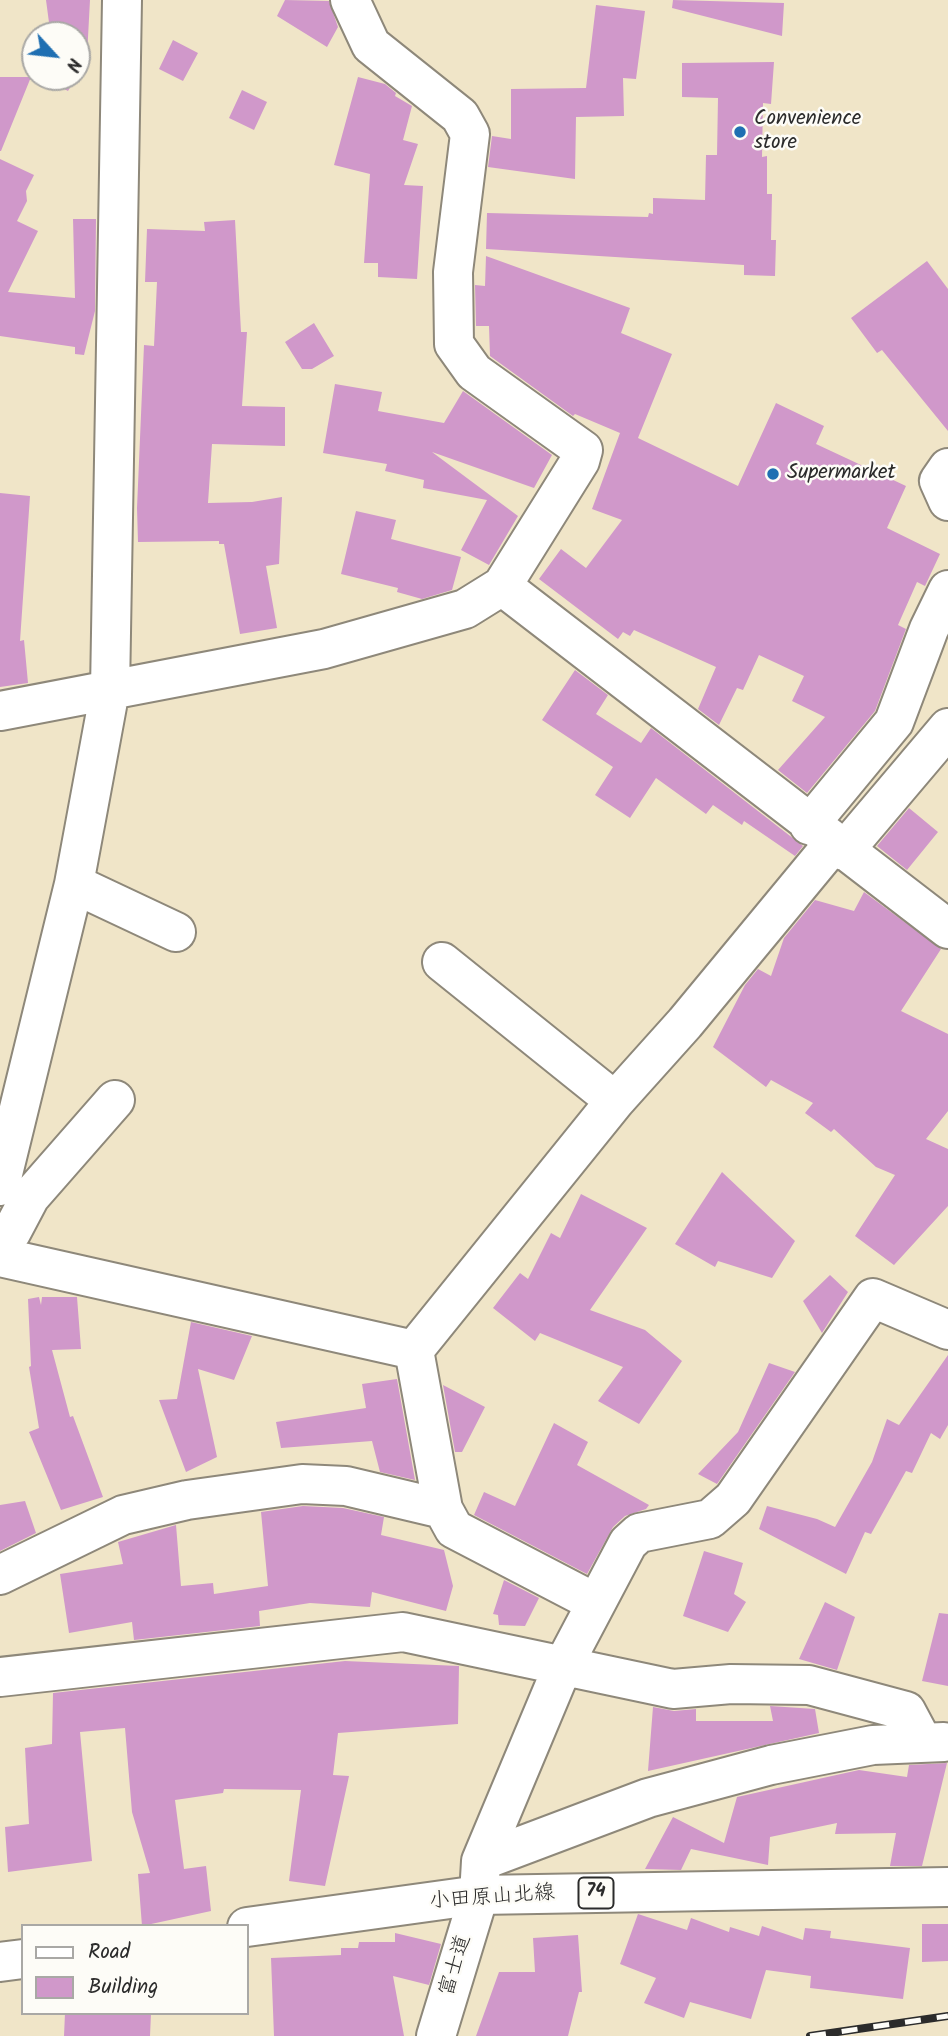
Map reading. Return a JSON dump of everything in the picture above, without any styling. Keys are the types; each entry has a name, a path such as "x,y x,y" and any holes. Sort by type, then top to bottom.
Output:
{"street":[{"path":"0,1186 74,884 110,690 121,0"},
{"path":"0,711 324,649 465,609 502,586 580,461 583,450 474,372 453,344 453,272 470,134 460,116 371,46 350,0"},
{"path":"948,468 939,481 948,501"},
{"path":"502,586 948,929"},
{"path":"829,840 894,722 929,629 948,590"},
{"path":"596,1603 454,1530 443,1509 415,1350 615,1101 685,1023 829,840 948,728"},
{"path":"74,884 176,932"},
{"path":"442,962 615,1101"},
{"path":"0,1241 10,1233 30,1197 115,1100"},
{"path":"0,1256 415,1350"},
{"name":"富士道","path":"436,2036 480,1878 562,1668 628,1543 639,1533 710,1519 733,1499 873,1298 948,1330"},
{"path":"0,1576 123,1515 187,1500 313,1485 346,1486 443,1509"},
{"path":"0,1677 403,1632 562,1668 673,1689 731,1684 808,1685 906,1711 935,1742"},
{"path":"480,1878 660,1795 771,1765 873,1745 935,1742"},
{"name":"小田原山北線","path":"248,1927 480,1878 948,1887"},
{"path":"0,1962 21,1959"}],"building":[{"path":"46,0 90,0 89,21 49,21"},
{"path":"285,0 329,1 338,27 327,47 277,16"},
{"path":"673,0 784,3 782,36 672,8"},
{"path":"596,5 645,11 636,79 623,78 624,116 576,117 575,179 488,167 492,136 511,139 511,89 586,88"},
{"path":"173,40 198,53 183,81 159,69"},
{"path":"774,62 771,104 763,103 762,157 767,156 767,194 772,194 771,240 776,240 775,276 744,275 744,265 486,249 487,213 648,217 649,213 653,214 653,198 705,200 706,155 717,155 718,98 682,97 682,63"},
{"path":"0,77 21,77 21,91 25,91 0,151"},
{"path":"358,77 385,84 396,93 395,96 412,106 403,140 418,144 404,185 423,186 417,279 378,277 378,263 364,263 370,174 334,165"},
{"path":"242,90 267,102 254,130 229,118"},
{"path":"0,159 34,175 26,191 27,201 17,221 38,231 8,292 75,298 73,219 96,219 95,311 84,355 75,354 75,347 0,336"},
{"path":"235,220 241,332 247,332 242,406 285,407 285,446 212,444 208,503 252,502 282,497 279,564 266,566 277,628 240,634 224,544 219,544 219,541 138,542 137,508 144,345 154,346 157,282 145,282 147,229 205,231 204,222"},
{"path":"486,256 630,308 621,333 672,354 638,438 738,486 776,403 824,426 816,444 906,486 887,528 940,554 925,586 917,582 898,625 906,629 875,711 807,793 778,770 825,717 792,701 804,676 759,655 743,690 737,688 719,725 698,709 716,667 634,630 630,636 623,632 618,639 539,579 561,549 586,568 622,520 592,509 620,433 575,414 573,416 490,356 489,326 476,326 475,285 485,286"},
{"path":"927,261 948,289 948,431 882,350 877,353 851,318"},
{"path":"314,323 334,356 312,369 302,369 285,342"},
{"path":"335,384 382,392 378,411 444,423 463,391 552,455 534,488 432,452 518,516 489,565 461,550 487,500 423,488 424,480 385,471 387,464 323,453"},
{"path":"0,493 30,496 20,641 24,640 28,683 0,687"},
{"path":"356,511 396,520 391,539 461,557 452,590 422,599 397,592 398,588 341,574"},
{"path":"575,670 608,695 596,714 641,743 651,728 803,846 795,856 744,821 742,825 713,805 706,814 656,778 630,818 595,795 613,767 542,720"},
{"path":"909,808 938,832 907,870 877,846"},
{"path":"864,892 941,949 901,1011 948,1034 948,1111 926,1139 948,1149 948,1206 894,1265 855,1236 895,1175 876,1167 834,1129 831,1132 805,1113 813,1103 771,1080 766,1087 713,1047 745,985 758,969 771,976 784,938 815,900 854,911"},
{"path":"722,1172 795,1241 772,1278 718,1261 715,1267 675,1244"},
{"path":"581,1194 647,1228 590,1310 645,1330 682,1361 639,1424 598,1401 623,1367 540,1333 535,1341 493,1308 520,1273 528,1279 551,1233 560,1238"},
{"path":"830,1275 848,1292 822,1333 803,1301"},
{"path":"39,1297 41,1305 42,1297 77,1297 81,1349 52,1350 70,1417 73,1416 103,1497 61,1510 29,1432 39,1428 29,1367 28,1299"},
{"path":"191,1322 252,1336 234,1380 198,1369 217,1457 186,1472 159,1400 177,1399"},
{"path":"948,1355 948,1425 940,1439 931,1433 912,1473 906,1471 871,1534 865,1532 846,1574 759,1529 767,1506 817,1519 835,1527 872,1462 887,1419 899,1425"},
{"path":"769,1363 795,1372 717,1484 698,1474 738,1432"},
{"path":"397,1379 415,1480 380,1472 372,1441 281,1448 276,1422 366,1408 362,1384"},
{"path":"443,1385 485,1407 462,1452 455,1452"},
{"path":"554,1423 588,1442 577,1465 649,1505 646,1509 625,1516 613,1527 587,1574 474,1515 484,1492 515,1506"},
{"path":"25,1501 36,1533 0,1551 0,1505"},
{"path":"303,1506 343,1508 384,1517 381,1535 444,1550 453,1586 446,1611 372,1592 370,1607 310,1603 259,1611 260,1626 134,1640 132,1622 69,1633 60,1574 123,1564 118,1542 176,1525 181,1586 213,1583 214,1594 268,1586 261,1512"},
{"path":"704,1551 743,1563 734,1594 746,1602 728,1632 683,1616"},
{"path":"504,1580 539,1598 525,1626 499,1625 498,1615 493,1614"},
{"path":"825,1602 855,1617 837,1670 799,1659"},
{"path":"939,1613 948,1614 948,1686 922,1681"},
{"path":"345,1661 459,1666 458,1724 338,1733 333,1775 349,1776 325,1886 289,1881 301,1790 224,1789 223,1793 175,1800 184,1869 206,1866 211,1911 151,1924 142,1924 138,1874 150,1873 132,1812 125,1728 80,1732 92,1861 8,1872 5,1827 29,1824 25,1748 52,1744 53,1693"},
{"path":"770,1706 815,1709 819,1733 648,1771 653,1707 674,1711 696,1709 696,1721 773,1721"},
{"path":"947,1763 922,1866 890,1866 896,1833 835,1834 837,1823 770,1837 768,1865 691,1849 681,1870 645,1869 673,1817 724,1843 737,1797 859,1770 907,1777 909,1765"},
{"path":"638,1914 687,1930 691,1918 729,1932 730,1927 759,1936 762,1926 803,1940 805,1928 831,1931 830,1938 910,1948 903,1999 810,1988 811,1976 766,1970 751,2019 690,2002 684,2018 644,2003 656,1978 620,1964"},
{"path":"922,1924 948,1924 948,1961 922,1962"},
{"path":"395,1933 441,1944 429,1985 393,1976 404,2036 274,2036 271,1958 341,1955 341,1948 358,1948 359,1942 395,1942"},
{"path":"578,1935 582,1992 579,1992 568,2036 476,2036 499,1972 535,1972 533,1938"},
{"path":"65,2015 151,2015 150,2036 64,2036"}],"railway":[{"path":"810,2036 948,2016"}],"place":[{"name":"Convenience store","path":"740,132"},
{"name":"Supermarket","path":"773,474"}]}
